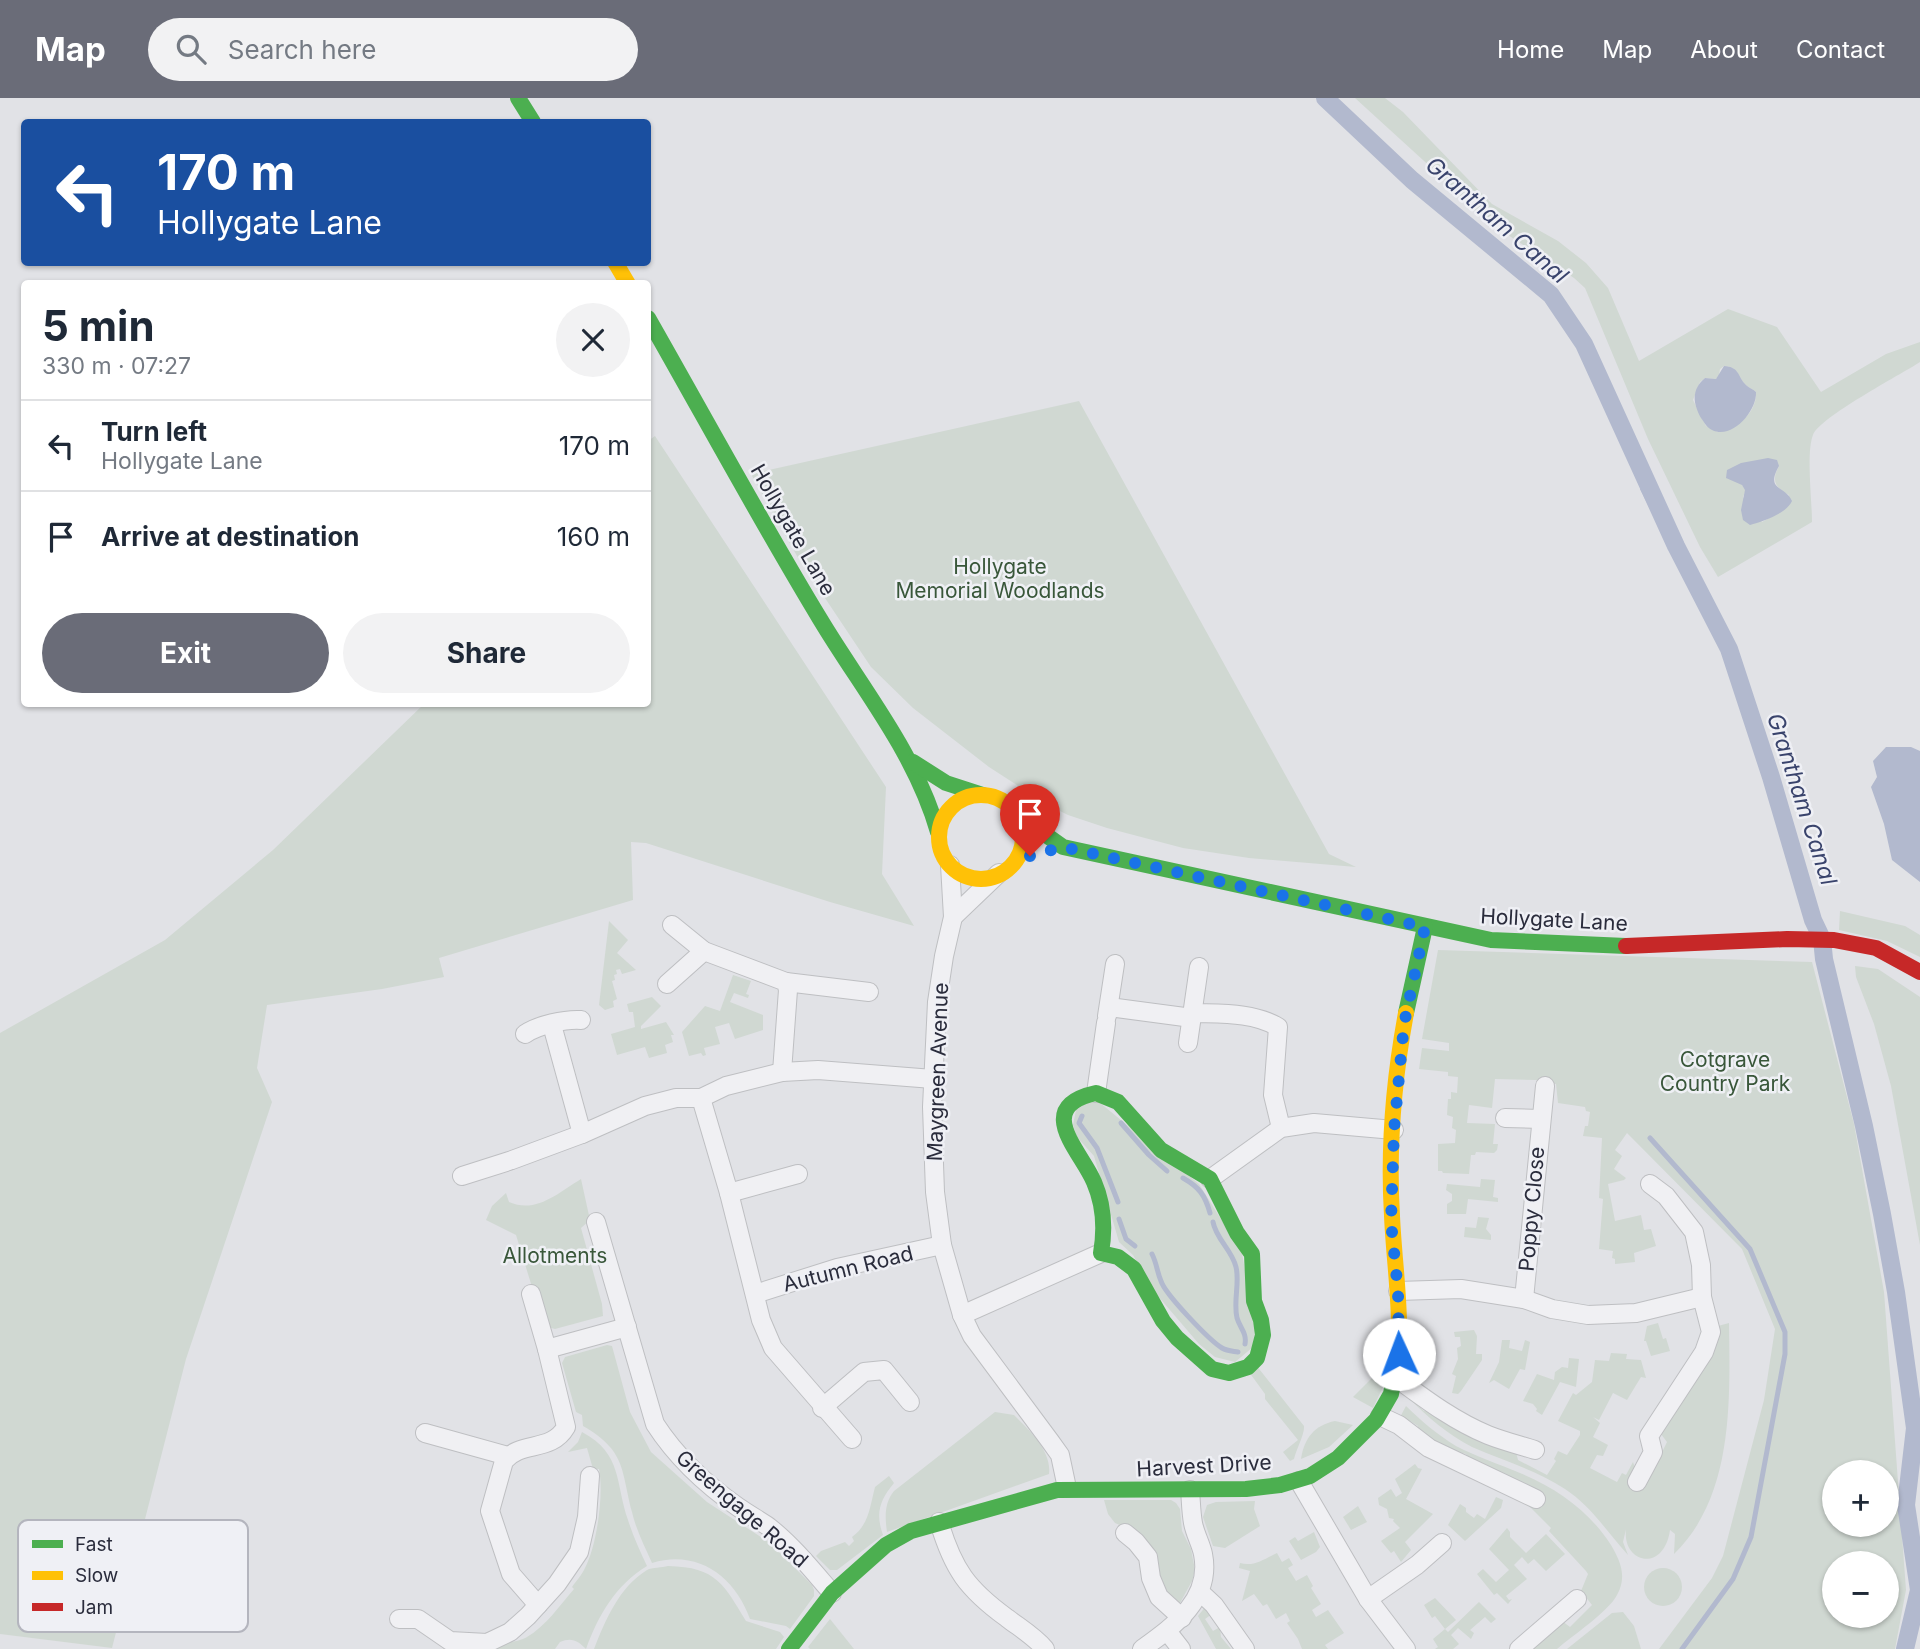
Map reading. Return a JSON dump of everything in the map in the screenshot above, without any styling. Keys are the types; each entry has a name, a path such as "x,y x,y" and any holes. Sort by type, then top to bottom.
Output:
{"street":[{"path":"519,98 531,119"},
{"name":"Hollygate Lane","path":"651,323 819,618 909,759 928,798 938,832"},
{"name":"Hollygate Lane","path":"909,759 952,788 984,796"},
{"path":"953,917 1004,869 1017,856 1022,840 1018,816 1005,801 974,796 957,803 942,820 938,832 941,850 950,865 960,874 974,879 989,878 1004,869"},
{"name":"Hollygate Lane","path":"1018,816 1063,847 1491,940 1585,945 1834,940 1876,948 1920,972"},
{"name":"Hollygate Lane","path":"1004,869 1041,851 1063,847"},
{"name":"Maygreen Avenue","path":"950,865 953,917 937,1002 933,1079 932,1144 942,1245 962,1315 972,1336 1060,1455 1067,1488"},
{"path":"672,925 704,951 786,982 869,992"},
{"name":"Harvest Drive","path":"789,1649 832,1593 886,1545 911,1531 1067,1488 1112,1491 1189,1490 1261,1487 1298,1481 1342,1455 1380,1416 1392,1393 1399,1354 1398,1291 1391,1222 1394,1130 1404,1024 1425,927"},
{"path":"667,984 704,951"},
{"path":"1096,1093 1115,964"},
{"path":"1188,1043 1199,967"},
{"path":"782,1072 788,990 786,982"},
{"path":"1107,1016 1237,1014 1268,1021 1278,1027 1273,1095 1281,1128"},
{"path":"525,1034 552,1025 581,1020"},
{"path":"552,1025 582,1134"},
{"path":"462,1176 582,1134 646,1106 676,1098 701,1098 726,1086 782,1072 818,1070 933,1079"},
{"name":"Poppy Close","path":"1524,1299 1545,1086"},
{"path":"962,1315 1101,1254 1118,1257 1134,1269 1163,1321 1177,1338 1212,1369 1230,1373 1248,1367 1257,1358 1263,1335 1254,1301 1252,1254 1237,1233 1210,1179 1161,1150 1118,1102 1096,1093 1080,1096 1065,1111 1063,1123 1066,1135 1095,1183 1105,1233 1101,1254"},
{"path":"701,1098 729,1193 761,1320 773,1348 822,1408 852,1439"},
{"name":"Poppy Close","path":"1505,1118 1540,1119"},
{"path":"1210,1179 1281,1128 1314,1123 1394,1130"},
{"path":"729,1193 798,1174"},
{"path":"1637,1482 1653,1452 1649,1436 1709,1342 1711,1323 1702,1297 1701,1265 1694,1232 1667,1196 1650,1184"},
{"name":"Greengage Road","path":"596,1222 654,1424 668,1446 691,1470 770,1528 832,1593"},
{"name":"Autumn Road","path":"755,1293 837,1268 942,1245"},
{"path":"1398,1291 1461,1289 1524,1299 1552,1309 1588,1315 1636,1313 1702,1297"},
{"path":"531,1294 566,1427 556,1440 508,1456 490,1511 511,1574 533,1611"},
{"path":"547,1349 627,1327"},
{"path":"822,1408 864,1372 884,1370 910,1402"},
{"path":"1395,1377 1459,1421 1489,1436 1535,1450"},
{"path":"1380,1416 1399,1425 1429,1448 1536,1499"},
{"path":"425,1433 508,1456"},
{"path":"399,1619 418,1619 450,1641 479,1643 496,1640 510,1632 533,1611 569,1567 583,1544 590,1476"},
{"path":"1298,1481 1368,1599 1406,1649"},
{"path":"1142,1649 1167,1632 1190,1610 1204,1579 1203,1554 1193,1523 1189,1490"},
{"path":"939,1522 947,1548 960,1574 984,1601 1038,1640 1045,1649"},
{"path":"1125,1534 1136,1542 1148,1557 1151,1578 1159,1597 1182,1618"},
{"path":"1368,1599 1417,1565 1442,1543"},
{"path":"1200,1592 1214,1605 1245,1649"},
{"path":"1519,1649 1577,1599"},
{"path":"1167,1632 1181,1649"}],"green space":[{"path":"1355,98 1385,98 1403,112 1492,204 1558,241 1586,263 1608,288 1639,361 1728,309 1777,327 1821,392 1886,354 1920,342 1920,362 1845,407 1813,435 1810,464 1812,522 1718,577 1700,547 1648,439 1585,288 1485,220","holes":["1724,366 1736,370 1743,382 1756,392 1753,407 1744,419 1739,424 1718,432 1706,426 1693,400 1700,382 1705,378 1716,379","1779,466 1775,475 1776,483 1789,495 1771,517 1762,522 1743,497 1746,490 1742,485"]},
{"name":"Hollygate Memorial Woodlands","path":"1079,401 1329,854 1356,867 1249,858 1183,848 1107,828 1048,805 989,767 913,708 871,667 797,556 751,474"},
{"path":"655,436 886,787 882,874 914,926 646,843 631,842 633,900 439,958 444,977 382,989 267,1005 257,1068 272,1102 186,1359 145,1520 18,1520 18,1632 116,1632 112,1648 0,1634 0,1033 165,940 273,850 421,707 651,707 651,439"},
{"path":"1840,911 1905,926 1920,935 1920,957 1887,941 1839,930"},
{"path":"609,921 628,940 617,953 636,970 622,974 620,969 616,970 615,980 612,981 617,999 613,1001 614,1007 605,1010 599,1005"},
{"name":"Cotgrave Country Park","path":"1438,950 1812,962 1854,1124 1884,1292 1896,1460 1822,1460 1822,1537 1899,1537 1899,1495 1906,1590 1899,1628 1899,1551 1822,1551 1822,1628 1899,1628 1895,1649 1659,1649 1712,1578 1723,1556 1764,1400 1775,1329 1742,1249 1627,1133 1615,1150 1622,1156 1614,1169 1626,1178 1608,1184 1615,1221 1641,1215 1644,1230 1651,1229 1656,1246 1634,1253 1635,1262 1615,1264 1613,1251 1599,1249 1603,1199 1599,1198 1602,1138 1583,1136 1590,1112 1586,1111 1585,1107 1558,1103 1556,1084 1536,1080 1495,1079 1492,1108 1469,1105 1467,1123 1495,1124 1493,1144 1498,1144 1497,1150 1494,1153 1476,1152 1471,1155 1469,1174 1438,1171 1438,1144 1455,1143 1453,1117 1447,1115 1451,1092 1457,1093 1458,1077 1448,1076 1448,1072 1419,1069 1422,1048 1449,1051 1449,1043 1422,1039"},
{"path":"1855,966 1878,969 1920,997 1920,1245 1891,1086 1874,1024 1856,977"},
{"path":"733,975 751,981 746,994 749,995 748,998 734,993 730,1002 763,1015 763,1030 735,1039 729,1023 715,1027 720,1044 704,1048 706,1055 701,1053 689,1056 682,1032 705,1006 720,1011"},
{"path":"652,997 661,1006 641,1029 666,1022 674,1035 671,1035 673,1042 665,1045 667,1053 649,1058 645,1047 617,1055 611,1034 635,1027 633,1012 629,1012 627,1004"},
{"path":"1094,1098 1199,1184 1242,1253 1255,1330 1253,1347 1235,1362 1215,1357 1199,1344 1152,1289 1133,1255 1119,1242 1094,1156 1077,1137 1073,1125 1076,1110"},
{"name":"Allotments","path":"581,1179 590,1220 581,1228 603,1316 555,1329 544,1326 516,1235 486,1220 492,1206 506,1193 509,1202 519,1205 538,1204"},
{"path":"1481,1179 1495,1180 1493,1197 1498,1198 1498,1202 1468,1199 1466,1214 1447,1214 1447,1204 1452,1201 1452,1194 1446,1190 1447,1184 1480,1187"},
{"path":"1478,1217 1489,1218 1486,1229 1491,1240 1464,1237 1465,1227 1476,1228"},
{"path":"1658,1323 1670,1351 1651,1356 1644,1341 1647,1326"},
{"path":"1729,1323 1728,1415 1718,1476 1694,1531 1674,1554 1675,1534 1670,1530 1660,1553 1644,1559 1630,1550 1626,1541 1626,1529 1623,1542 1628,1555 1591,1511 1565,1489 1531,1471 1463,1442 1423,1412 1409,1398 1420,1401 1418,1406 1424,1411 1428,1409 1516,1452 1518,1460 1547,1475 1556,1461 1554,1459 1558,1451 1567,1455 1580,1435 1580,1431 1558,1421 1573,1393 1576,1395 1592,1382 1595,1360 1609,1361 1611,1353 1627,1354 1626,1359 1641,1360 1646,1378 1641,1377 1627,1400 1613,1393 1599,1420 1593,1417 1600,1423 1593,1437 1608,1445 1603,1456 1597,1455 1590,1468 1617,1482 1622,1473 1626,1475 1633,1462 1636,1471 1633,1480 1645,1487 1667,1442 1661,1434 1717,1339 1718,1326"},
{"path":"1474,1330 1477,1336 1476,1354 1482,1354 1482,1360 1461,1391 1458,1394 1452,1393 1456,1376 1452,1374 1458,1359 1457,1348 1461,1346 1460,1337 1455,1337 1454,1332"},
{"path":"1502,1340 1510,1340 1509,1348 1522,1351 1525,1340 1530,1342 1525,1370 1520,1369 1509,1389 1494,1380 1489,1383 1499,1362"},
{"path":"607,1345 612,1346 630,1412 651,1452 707,1502 770,1543 812,1585 814,1596 790,1629 750,1619 735,1591 725,1579 699,1563 669,1560 652,1563 636,1525 620,1462 607,1444 583,1426 582,1415 576,1412 562,1363 565,1357"},
{"path":"1569,1358 1579,1359 1576,1387 1560,1382 1542,1415 1536,1411 1533,1404 1523,1401 1537,1374 1554,1380 1555,1372 1562,1367 1568,1368"},
{"path":"1256,1365 1304,1426 1294,1459 1290,1461 1283,1452 1298,1440 1265,1399 1265,1394 1249,1372"},
{"path":"1372,1378 1383,1387 1373,1408 1353,1397"},
{"path":"1406,1406 1456,1446 1534,1479 1560,1494 1593,1522 1611,1545 1622,1570 1622,1582 1617,1595 1598,1616 1557,1649 1530,1649 1562,1621 1570,1627 1592,1605 1581,1591 1588,1574 1549,1531 1551,1528 1529,1506 1535,1505 1529,1491 1522,1484 1469,1459 1466,1454 1447,1449 1417,1429 1418,1426 1410,1421 1407,1424 1399,1419"},
{"path":"995,1412 1014,1415 1032,1434 1047,1457 1049,1474 887,1532 887,1506 894,1491"},
{"path":"1335,1421 1353,1425 1329,1447 1301,1459 1308,1439 1316,1429"},
{"path":"582,1432 605,1450 611,1460 630,1526 647,1566 626,1582 609,1602 586,1649 577,1642 568,1640 560,1642 555,1649 497,1649 527,1637 547,1621 574,1589 572,1587 589,1558 601,1492 599,1469 593,1469 587,1448 568,1452 578,1442"},
{"path":"1415,1464 1422,1469 1406,1499 1433,1514 1405,1542 1411,1550 1401,1562 1394,1551 1391,1553 1381,1541 1400,1528 1394,1519 1389,1518 1387,1509 1379,1505 1378,1498 1391,1489 1396,1497 1402,1493 1395,1479"},
{"path":"889,1476 894,1483 882,1501 879,1513 883,1535 837,1570 830,1570 816,1556 821,1551 845,1542 849,1546 854,1541 852,1537 862,1527 868,1515 875,1487"},
{"path":"1496,1497 1503,1500 1501,1508 1465,1541 1448,1525 1460,1504 1474,1518 1477,1514 1485,1519"},
{"path":"1104,1500 1171,1500 1176,1503 1180,1509 1182,1531 1191,1549 1195,1570 1180,1603 1163,1589 1127,1528 1115,1523 1108,1514"},
{"path":"1255,1501 1254,1509 1260,1526 1225,1548 1213,1546 1203,1517 1207,1505 1216,1502"},
{"path":"1358,1506 1367,1522 1351,1530 1343,1517"},
{"path":"1507,1528 1510,1537 1526,1553 1546,1534 1565,1554 1546,1571 1534,1559 1528,1564 1522,1557 1514,1565 1527,1579 1506,1596 1509,1600 1512,1599 1508,1604 1497,1593 1494,1595 1477,1574 1483,1569 1496,1582 1509,1570 1489,1549"},
{"path":"1314,1532 1320,1547 1301,1560 1289,1541 1295,1537 1298,1541"},
{"path":"1277,1553 1282,1562 1289,1558 1293,1565 1288,1568 1296,1581 1307,1575 1321,1604 1312,1610 1316,1617 1328,1610 1344,1633 1325,1645 1328,1649 1302,1649 1287,1623 1290,1621 1286,1613 1276,1619 1267,1604 1263,1606 1254,1594 1242,1601 1250,1571 1239,1568 1240,1563 1254,1563"},
{"path":"668,1566 698,1570 717,1580 746,1621 780,1632 784,1637 776,1649 594,1649 608,1616 628,1586 647,1570"},
{"path":"1663,1568 1677,1573 1682,1587 1677,1601 1663,1606 1649,1601 1644,1587 1649,1573"},
{"path":"1435,1598 1456,1620 1445,1629 1435,1616 1432,1618 1424,1605"},
{"path":"1479,1602 1496,1619 1491,1623 1485,1617 1470,1630 1474,1633 1471,1639 1458,1628 1451,1635 1459,1644 1453,1649 1435,1649 1438,1647 1433,1639 1445,1629 1448,1632"},
{"path":"1206,1606 1212,1614 1205,1619 1213,1631 1220,1627 1221,1637 1231,1649 1216,1649 1198,1616"},
{"path":"1623,1612 1634,1626 1641,1649 1567,1649 1612,1613"},
{"path":"830,1619 854,1649 808,1647"}],"water":[{"path":"1724,366 1736,370 1746,385 1756,392 1752,407 1742,422 1720,432 1710,429 1704,423 1696,407 1695,392 1705,378 1716,379"},
{"path":"1768,458 1777,460 1779,466 1775,474 1775,484 1792,501 1780,513 1750,525 1743,520 1741,510 1745,490 1742,485 1726,478 1727,470 1741,463"},
{"path":"1653,483 1682,545 1671,550 1640,489"},
{"path":"1886,747 1911,747 1920,751 1920,882 1892,860 1884,824 1871,787 1877,777 1873,761"}],"waterway":[{"name":"Grantham Canal","path":"1325,98 1412,180 1551,295 1584,344 1676,546 1729,649 1771,777 1813,920 1822,939 1824,959 1864,1126 1896,1292 1915,1428 1906,1505 1919,1590 1905,1649"},
{"path":"1082,1116 1079,1123 1097,1148 1118,1202"},
{"path":"1121,1123 1167,1171"},
{"path":"1650,1138 1750,1249 1785,1332 1785,1354 1751,1537 1733,1579 1682,1649"},
{"path":"1183,1178 1201,1192 1210,1213"},
{"path":"1119,1219 1126,1239 1135,1246"},
{"path":"1213,1222 1236,1267 1236,1312 1245,1344"},
{"path":"1152,1254 1164,1287 1179,1306 1222,1348 1238,1352"}],"traffic: fast":[{"path":"518,98 531,119"},
{"path":"651,323 798,582 902,748 916,775 938,832"},
{"path":"913,762 946,783 983,795"},
{"path":"1018,815 1063,847 1491,940 1626,946"},
{"path":"1406,1013 1425,927"},
{"path":"1096,1093 1118,1102 1161,1150 1210,1179 1237,1233 1252,1254 1254,1301 1263,1335 1257,1358 1248,1367 1229,1373 1212,1369 1177,1338 1163,1321 1134,1269 1118,1257 1101,1253 1103,1226 1100,1200 1094,1182 1066,1131 1064,1119 1067,1108 1077,1100 1096,1093"},
{"path":"789,1649 832,1593 886,1545 911,1531 1057,1490 1246,1489 1280,1485 1310,1476 1338,1458 1376,1420 1391,1394 1399,1350"}],"traffic: slow":[{"path":"617,266 626,280"},
{"path":"981,795 1004,802 1016,814 1023,837 1016,860 1004,872 981,879 958,872 946,860 939,837 946,814 958,802 981,795"},
{"path":"1399,1350 1391,1166 1395,1088 1406,1013"}],"traffic: jam":[{"path":"1626,946 1787,939 1834,940 1876,948 1920,972"}],"route":[{"path":"1030,856 1063,847 1425,927 1404,1024 1394,1130 1391,1222 1398,1291 1399,1354"}]}
